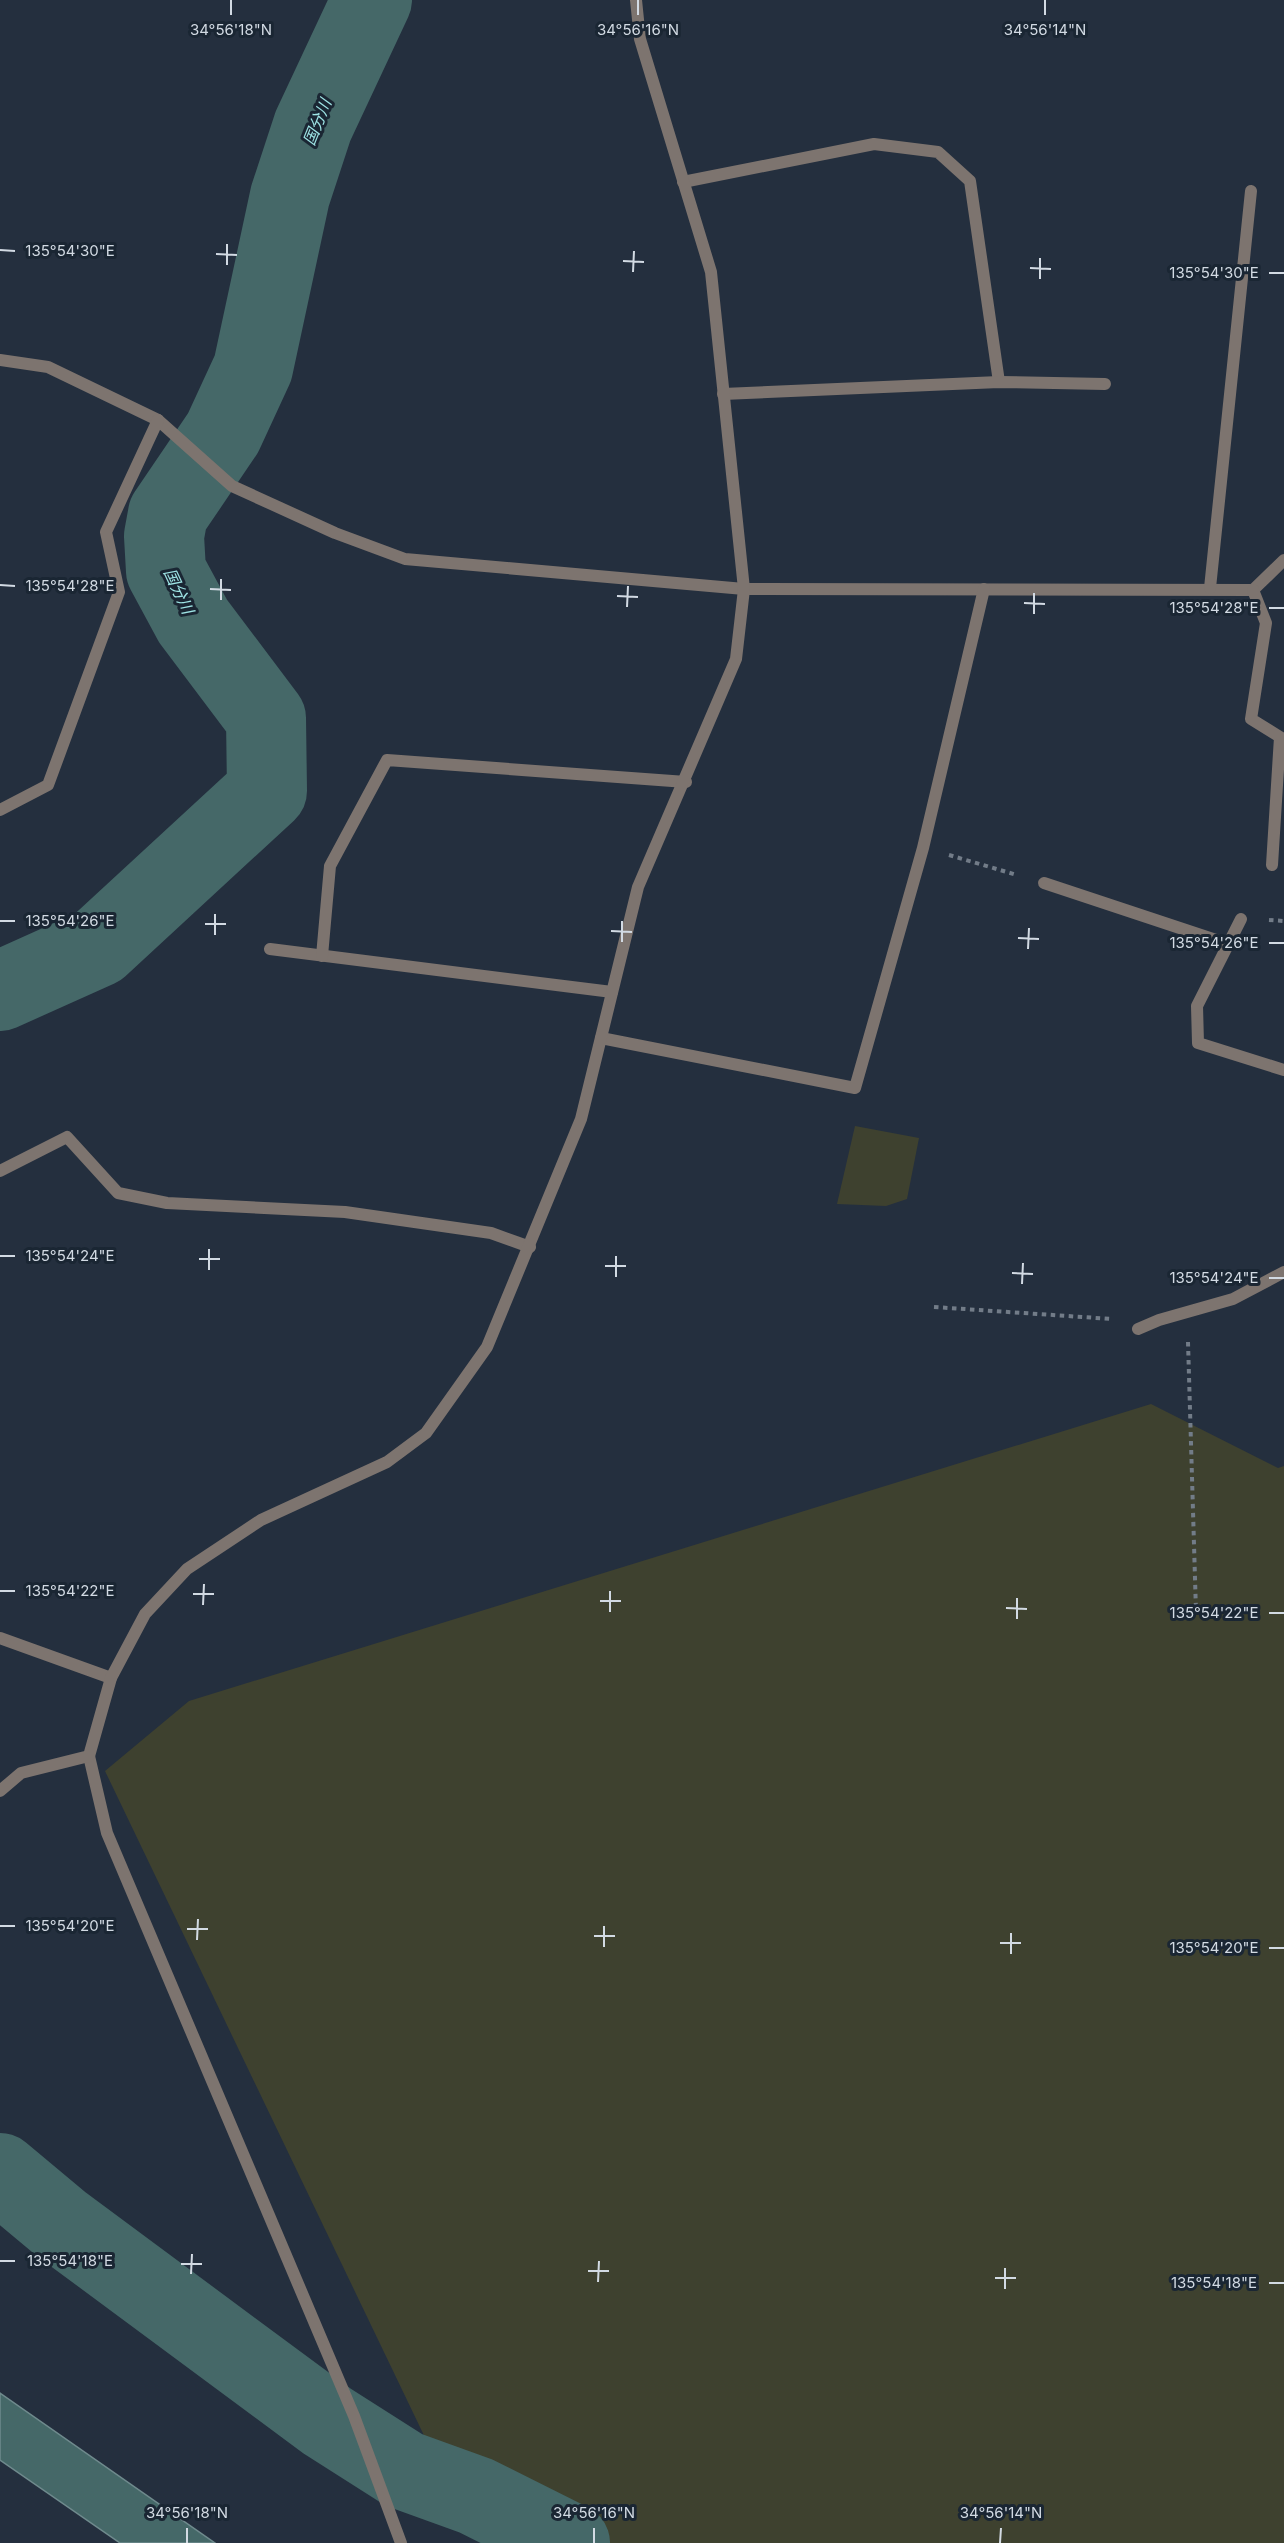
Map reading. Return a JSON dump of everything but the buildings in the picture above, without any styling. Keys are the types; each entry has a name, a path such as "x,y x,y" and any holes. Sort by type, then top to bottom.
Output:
{"street":[{"path":"401,2543 354,2416 107,1833 89,1756 111,1678 145,1614 187,1569 261,1520 387,1462 426,1433 487,1347 581,1119 638,887 686,782 736,659 744,589 711,272 640,39 636,0"},
{"path":"683,182 874,144 938,152 970,181 999,382"},
{"path":"1210,588 1251,191"},
{"path":"0,360 48,367 158,420 232,486 335,533 405,559 744,589 1210,588 1253,590 1284,560"},
{"path":"723,394 999,382 1105,384"},
{"path":"0,810 48,785 119,592 106,532 158,420"},
{"path":"601,1038 855,1088 923,848 984,589"},
{"path":"1253,590 1266,622 1251,719 1280,737 1272,865"},
{"path":"322,956 330,866 387,760 686,782"},
{"path":"1044,883 1228,944"},
{"path":"1241,919 1197,1006 1198,1043 1284,1070"},
{"path":"270,949 612,992"},
{"path":"0,1171 67,1137 118,1194 167,1203 345,1212 491,1233 530,1247"},
{"path":"1137,1329 1233,1299 1284,1272"},
{"path":"0,1638 111,1678"},
{"path":"0,1791 21,1773 89,1756"}],"path":[{"path":"923,848 1044,883"},
{"path":"934,1307 1121,1320 1137,1329"},
{"path":"1187,1312 1196,1611"}],"shaded area":[{"path":"855,1126 919,1138 907,1199 886,1206 837,1204"},
{"path":"1151,1404 1278,1468 1284,1466 1284,2543 582,2543 443,2475 105,1771 189,1701"},
{"path":"0,2393 215,2543 120,2543 0,2460"}],"waterway":[{"name":"国分川","path":"0,991 98,947 267,791 266,718 193,621 166,571 164,536 168,514 223,433 253,368 290,196 313,126 372,0"},
{"path":"0,2173 61,2224 327,2421 404,2470 476,2496 570,2543"}]}
